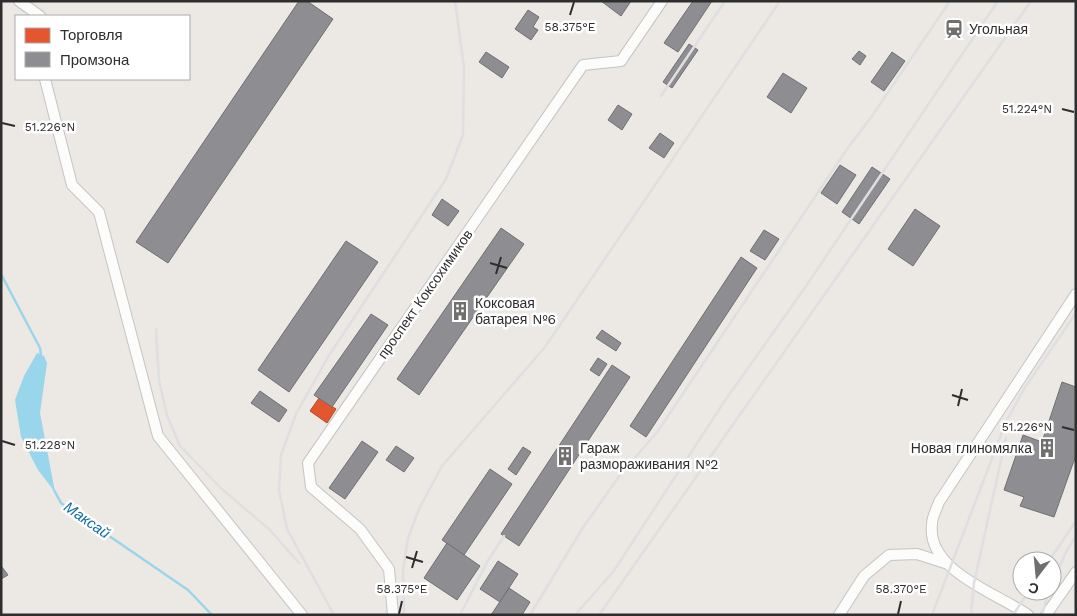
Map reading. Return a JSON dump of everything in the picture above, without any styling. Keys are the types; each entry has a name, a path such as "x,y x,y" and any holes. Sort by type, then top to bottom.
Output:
{"street":[{"path":"19,1 39,15"},
{"name":"проспект Коксохимиков","path":"393,615 389,570 360,529 311,488 308,463 583,65 621,60 662,1"},
{"path":"45,80 72,185 99,212 158,436 302,615"},
{"path":"945,563 936,546 932,524 939,502 1076,294"},
{"path":"839,615 864,576 889,555 917,554 945,563 964,578 1028,615"},
{"path":"1046,615 1076,572"}],"water":[{"path":"37,353 44,356 47,363 40,413 55,492 38,470 21,437 15,400 24,376"}],"building: Торговля":[{"path":"319,398 336,409 327,423 310,411"}],"building: Промзона":[{"path":"299,1 307,1 333,19 168,263 136,242"},
{"path":"601,1 631,1 621,16"},
{"path":"693,1 712,1 678,52 664,43"},
{"path":"528,10 539,17 533,27 538,30 531,40 515,29"},
{"path":"689,44 698,50 672,88 663,82"},
{"path":"859,51 866,56 860,65 852,59"},
{"path":"486,52 509,67 502,78 479,62"},
{"path":"892,52 905,61 884,91 871,82"},
{"path":"783,73 807,88 791,113 767,97"},
{"path":"618,105 632,114 622,130 608,120"},
{"path":"660,133 674,143 664,158 649,148"},
{"path":"840,165 856,175 837,204 821,193"},
{"path":"872,167 890,179 859,224 842,212"},
{"path":"442,199 459,211 448,226 432,215"},
{"path":"915,209 940,226 913,266 888,249"},
{"name":"Коксовая батарея №6","path":"501,228 524,244 419,395 397,379"},
{"path":"764,230 779,239 765,260 750,251"},
{"path":"346,241 378,262 289,392 258,370"},
{"path":"741,257 757,268 646,437 630,426"},
{"path":"371,314 388,325 332,407 314,395"},
{"path":"602,330 621,343 616,351 596,338"},
{"path":"598,358 607,364 599,376 590,370"},
{"name":"Гараж размораживания №2","path":"612,365 630,377 519,546 501,534"},
{"name":"Новая глиномялка","path":"1062,382 1076,387 1076,455 1054,517 1020,506 1024,497 1004,490 1023,435 1042,442"},
{"path":"260,391 287,410 279,422 251,403"},
{"path":"362,441 378,452 345,499 329,488"},
{"path":"396,446 414,458 404,472 386,460"},
{"path":"523,447 531,452 516,475 508,469"},
{"path":"490,469 512,484 464,555 442,540"},
{"path":"447,543 480,566 457,600 424,578"},
{"path":"498,561 518,574 500,602 480,589"},
{"path":"1,568 8,575 1,579"},
{"path":"509,588 530,602 522,615 491,615"}],"waterway":[{"name":"Максай","path":"1,274 40,348 41,356"},
{"name":"Максай","path":"54,490 61,503 188,590 212,615"}],"railway":[{"path":"334,615 287,529 279,490 281,455 296,414 328,357 446,179 463,135 464,68 455,1"},
{"path":"661,96 725,1"},
{"path":"404,615 403,570 408,538 419,509 442,466 545,347 780,1"},
{"path":"530,615 582,529 620,475 658,431 847,149 872,116 950,1"},
{"path":"575,615 613,572 724,402 804,289 998,1"},
{"path":"599,615 1031,1"},
{"path":"932,615 1006,422 1024,389 1076,313"},
{"path":"156,329 159,381 167,415 180,446 223,490 269,529 299,563"},
{"path":"971,615 974,583 1006,438"},
{"path":"1056,551 1076,521"},
{"path":"460,615 487,562 504,536"},
{"path":"1062,561 1076,536"},
{"path":"1013,615 1022,601"},
{"path":"1042,615 1046,601"}],"place":[{"name":"Угольная","path":"954,29"},
{"name":"Коксовая батарея №6","path":"460,311"},
{"name":"Новая глиномялка","path":"1047,448"},
{"name":"Гараж размораживания №2","path":"565,456"}]}
